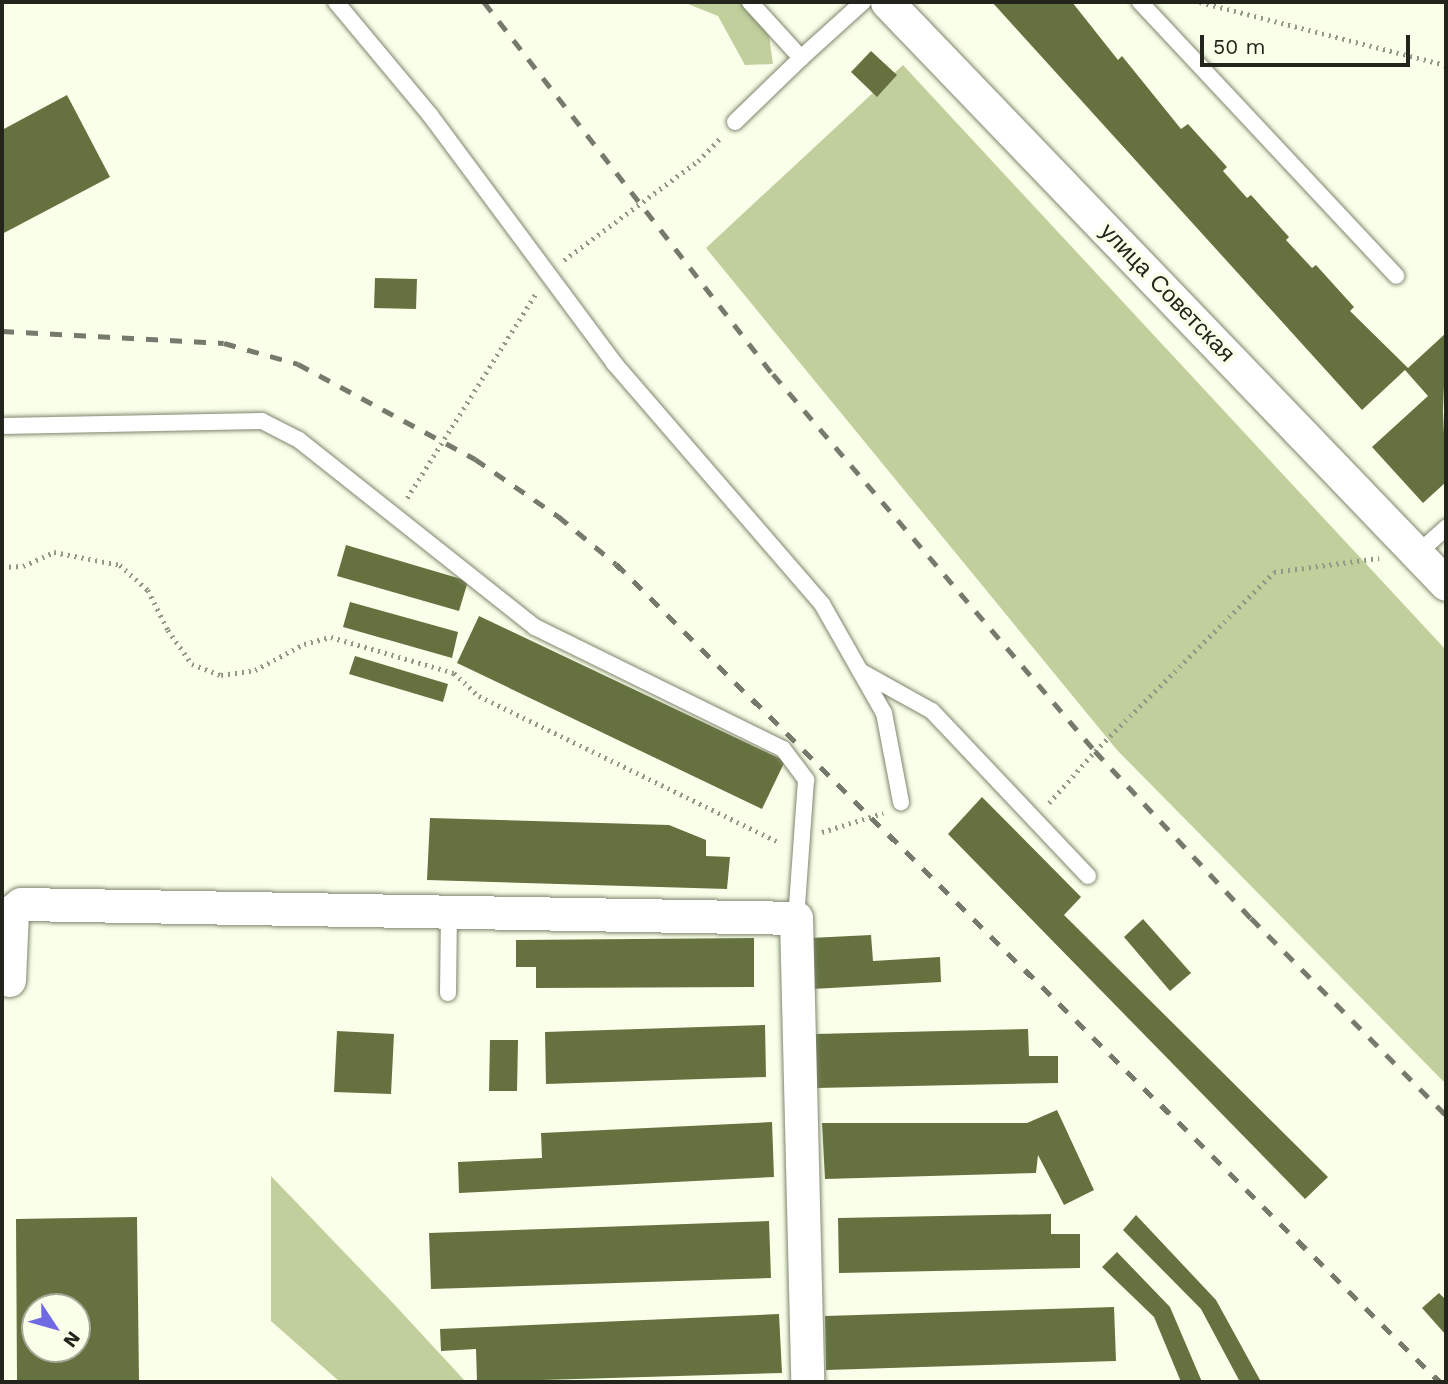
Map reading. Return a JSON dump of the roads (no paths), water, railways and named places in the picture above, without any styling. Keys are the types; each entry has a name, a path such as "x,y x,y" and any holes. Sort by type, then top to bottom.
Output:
{"street":[{"name":"улица Советская","path":"887,2 1446,584"},
{"path":"9,980 12,911 21,904 796,918 807,1382"}],"lane":[{"path":"337,2 430,115 614,363 822,604 884,713 901,802"},
{"path":"750,2 801,58"},
{"path":"735,122 863,2"},
{"path":"1140,2 1396,276"},
{"path":"2,426 262,421 299,440 396,513 535,627 783,749 806,780 796,918"},
{"path":"1418,554 1446,528"},
{"path":"860,670 932,711 1088,876"},
{"path":"448,993 449,911"}],"railway":[{"path":"484,2 773,374 1095,751 1251,918 1446,1115"},
{"path":"2,331 224,343 298,364 475,459 558,516 616,564 1440,1382"}]}
